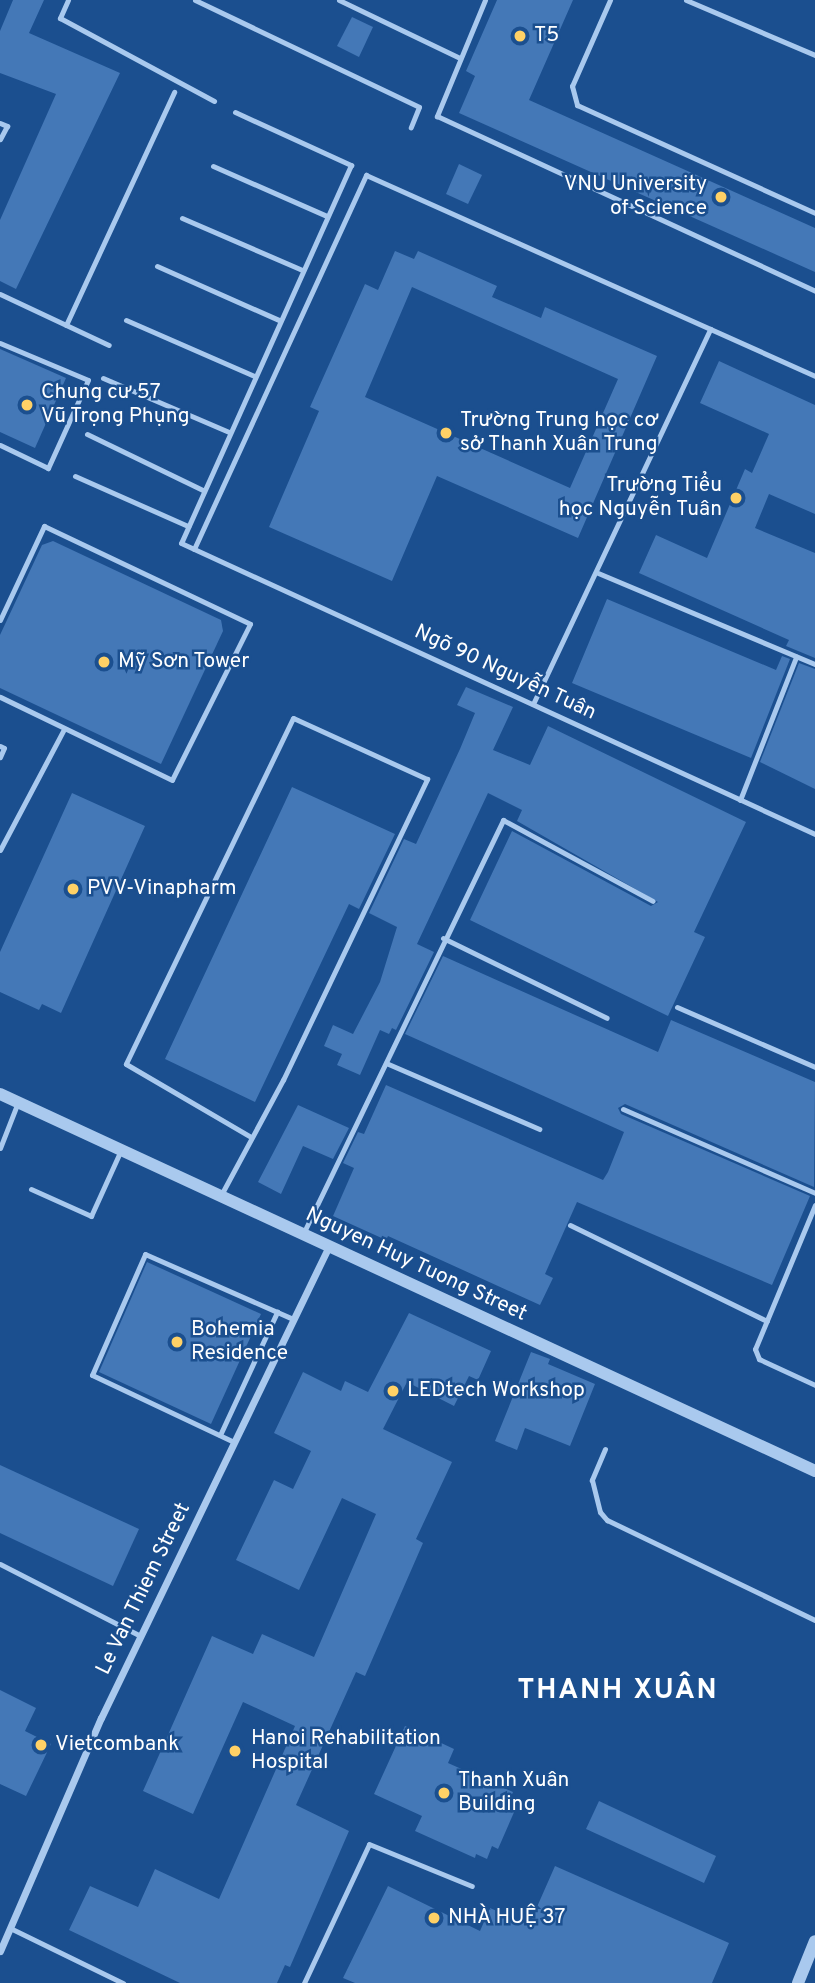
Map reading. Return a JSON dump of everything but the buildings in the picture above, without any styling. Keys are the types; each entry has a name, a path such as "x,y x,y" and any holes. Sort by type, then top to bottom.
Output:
{"street":[{"name":"Nguyen Huy Tuong Street","path":"0,1094 815,1471"},
{"name":"Le Van Thiem Street","path":"0,1951 141,1636 329,1246"},
{"path":"798,1983 815,1941"}],"lane":[{"path":"68,0 60,18 215,102"},
{"path":"195,0 419,107 411,127"},
{"path":"339,0 460,58"},
{"path":"485,0 438,116 815,291"},
{"path":"610,0 572,86 576,105 815,213"},
{"path":"686,0 815,55"},
{"path":"66,325 174,92"},
{"path":"75,476 188,526 351,165 235,113"},
{"path":"0,123 7,125 0,139"},
{"path":"213,166 327,216"},
{"path":"194,549 366,175 815,376"},
{"path":"183,218 302,270"},
{"path":"157,266 279,320"},
{"path":"0,294 109,345"},
{"path":"126,320 254,376"},
{"path":"533,704 598,573 710,329"},
{"path":"0,343 88,380 48,468 0,445"},
{"path":"103,378 229,432"},
{"path":"87,434 203,490"},
{"path":"0,620 44,526 250,624 172,780 63,731 0,697"},
{"name":"Ngõ 90 Nguyễn Tuân","path":"188,526 181,543 815,834"},
{"path":"598,573 815,664"},
{"path":"740,800 796,657"},
{"path":"221,1196 283,1080 427,779 293,718 126,1064 251,1137"},
{"path":"0,850 63,731"},
{"path":"0,746 4,748 0,757"},
{"path":"303,1234 502,820 653,901"},
{"path":"443,938 607,1018"},
{"path":"677,1007 815,1067"},
{"path":"386,1063 539,1129"},
{"path":"0,1148 18,1102"},
{"path":"623,1109 815,1193"},
{"path":"31,1189 91,1216 121,1150"},
{"path":"815,1205 755,1349 758,1359 815,1385"},
{"path":"570,1225 767,1321"},
{"path":"234,1442 92,1375 145,1254 293,1320"},
{"path":"219,1436 277,1312"},
{"path":"605,1449 592,1480 600,1512 607,1520 815,1620"},
{"path":"0,1564 141,1636"},
{"path":"304,1983 369,1844 472,1886"},
{"path":"10,1928 123,1983"}],"place":[{"name":"T5","path":"520,36"},
{"name":"VNU University of Science","path":"721,197"},
{"name":"Chung cư 57 Vũ Trọng Phụng","path":"27,405"},
{"name":"Trường Trung học cơ sở Thanh Xuân Trung","path":"446,433"},
{"name":"Trường Tiểu học Nguyễn Tuân","path":"736,498"},
{"name":"Mỹ Sơn Tower","path":"104,662"},
{"name":"PVV-Vinapharm","path":"73,889"},
{"name":"Bohemia Residence","path":"177,1342"},
{"name":"LEDtech Workshop","path":"393,1391"},
{"name":"Vietcombank","path":"41,1745"},
{"name":"Hanoi Rehabilitation Hospital","path":"235,1751"},
{"name":"Thanh Xuân Building","path":"444,1793"},
{"name":"NHÀ HUỆ 37","path":"434,1918"}],"district":[{"name":"THANH XUÂN","path":"618,1691"}]}
